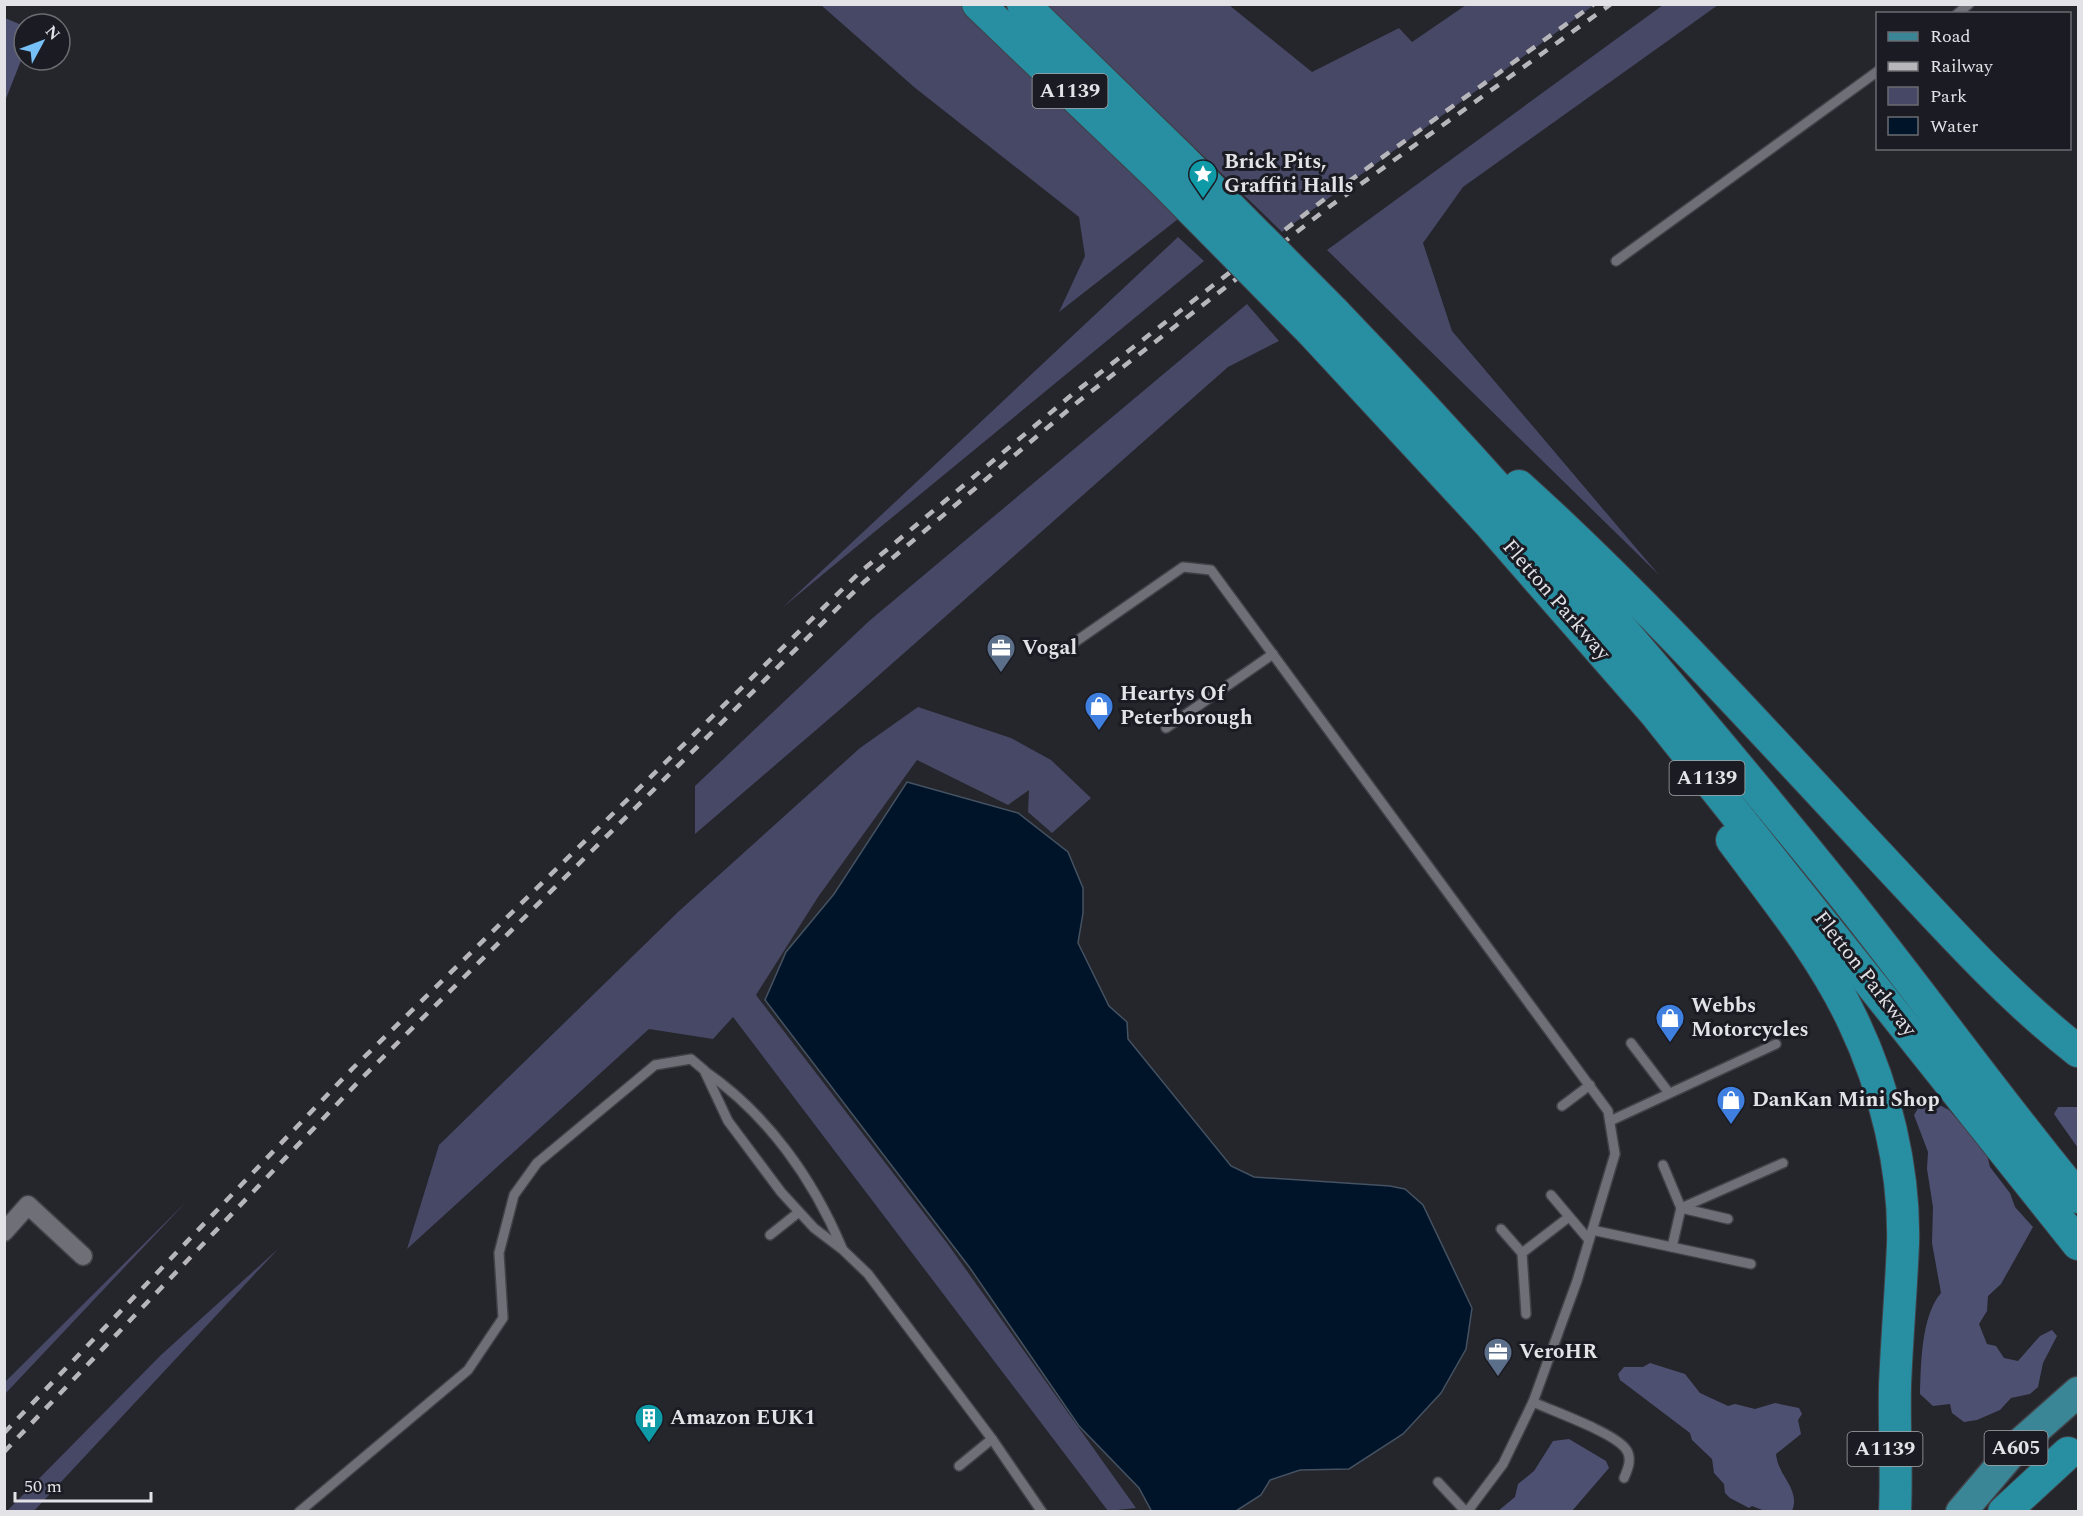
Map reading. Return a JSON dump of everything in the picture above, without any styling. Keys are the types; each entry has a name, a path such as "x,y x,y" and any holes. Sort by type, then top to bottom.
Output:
{"highway":[{"name":"Fletton Parkway","path":"978,4 1172,169"},
{"name":"Fletton Parkway","path":"1023,4 1172,169 1323,323 1489,523 1655,713 2079,1244"},
{"name":"Fletton Parkway","path":"1323,323 1376,356 1681,697 1840,891 2079,1197"},
{"name":"A1139","path":"1376,356 1540,504 1729,695 1952,933 2057,1034 2079,1051"},
{"name":"A1139","path":"1489,523 1610,686 1777,900 1815,954 1853,1022 1880,1089 1899,1181 1903,1242 1895,1386 1895,1512"},
{"name":"A1139","path":"1877,1512 1895,1386"},
{"path":"2004,1512 2073,1448"}],"main road":[{"name":"A605","path":"1961,1512 2017,1446 2079,1392"},
{"name":"A605","path":"2022,1512 2073,1448"}],"street":[{"path":"4,1232 28,1205 83,1256"}],"lane":[{"path":"1616,261 1876,72"},
{"path":"1075,642 1184,567 1210,570 1608,1110 1615,1154 1533,1402 1503,1464 1467,1512 1438,1482"},
{"path":"1166,728 1273,654"},
{"path":"1631,1043 1669,1093"},
{"path":"1610,1121 1776,1044"},
{"path":"299,1512 468,1370 503,1318 499,1253 514,1195 537,1163 656,1065 691,1059 736,1092 768,1127 809,1182 843,1250"},
{"path":"704,1070 728,1120 799,1212 814,1228 843,1250 868,1274 992,1439 1042,1512"},
{"path":"1562,1106 1590,1085"},
{"path":"1681,1208 1783,1163"},
{"path":"1663,1165 1681,1208 1672,1247"},
{"path":"1551,1195 1569,1217 1590,1235 1672,1247 1751,1264"},
{"path":"1681,1208 1728,1219"},
{"path":"771,1235 799,1212"},
{"path":"1522,1253 1569,1217"},
{"path":"1501,1229 1522,1253 1526,1314"},
{"path":"1533,1402 1614,1439 1627,1449 1630,1463 1623,1478"},
{"path":"959,1466 992,1439"}],"green space":[{"path":"821,5 961,5 1182,216 1059,312 1085,256 1079,217 914,87"},
{"path":"1047,5 1229,5 1312,72 1399,28 1412,42 1466,5 1594,5 1282,232"},
{"path":"1663,5 1718,5 1463,187 1423,243 1452,331 1659,575 1327,250"},
{"path":"1178,237 1204,261 782,608"},
{"path":"1247,304 1279,341 1228,367 844,706 695,834 695,786 868,622"},
{"path":"918,707 1011,738 1051,760 1091,798 1052,833 1028,812 1029,790 1008,805 917,760 818,897 756,995 947,1243 1136,1508 1108,1511 733,1017 713,1039 649,1029 407,1249 439,1145 678,912 860,748"},
{"path":"187,1201 5,1394 5,1382"},
{"path":"279,1248 34,1511 7,1511 161,1355"}],"shaded area":[{"path":"5,18 12,21 12,72 16,72 5,101"},
{"path":"1928,1099 1949,1110 1986,1151 1990,1167 2010,1193 2015,1207 2033,1227 2001,1284 1988,1296 1987,1311 1979,1324 1987,1344 1996,1346 2004,1358 2018,1361 2040,1336 2052,1330 2057,1336 2043,1363 2038,1387 2030,1394 2011,1398 2000,1410 1977,1420 1964,1422 1952,1413 1950,1404 1933,1406 1920,1394 1923,1341 1929,1314 1941,1293 1932,1243 1933,1207 1927,1169 1928,1152 1914,1115 1920,1105"},
{"path":"2058,1107 2078,1107 2078,1148 2054,1114"},
{"path":"1650,1363 1685,1374 1700,1393 1728,1406 1735,1404 1755,1409 1775,1403 1799,1408 1802,1414 1798,1420 1801,1434 1776,1454 1794,1496 1792,1511 1765,1511 1752,1506 1749,1508 1725,1493 1724,1484 1714,1473 1712,1459 1692,1440 1690,1433 1620,1380 1618,1374 1624,1367 1643,1367"},
{"path":"1569,1439 1606,1461 1609,1468 1572,1511 1498,1511 1515,1497 1518,1484 1534,1471 1553,1441"}],"water":[{"path":"907,782 1018,813 1068,852 1083,888 1083,913 1078,943 1109,1006 1127,1022 1128,1039 1231,1166 1254,1177 1390,1186 1405,1189 1423,1205 1472,1308 1466,1349 1441,1393 1403,1434 1349,1469 1300,1470 1270,1480 1261,1495 1236,1511 1152,1512 1139,1488 1079,1426 970,1268 765,1000 786,952 834,894"}],"railway":[{"path":"4,1433 353,1068 859,573 1074,393 1326,198 1594,4"},
{"path":"4,1452 363,1077 864,582 1079,401 1329,207 1611,4"}],"place":[{"name":"Brick Pits, Graffiti Halls","path":"1203,200"},
{"name":"Vogal","path":"1001,674"},
{"name":"Heartys Of Peterborough","path":"1099,732"},
{"name":"Webbs Motorcycles","path":"1670,1044"},
{"name":"DanKan Mini Shop","path":"1731,1126"},
{"name":"VeroHR","path":"1498,1378"},
{"name":"Amazon EUK1","path":"649,1444"}]}
